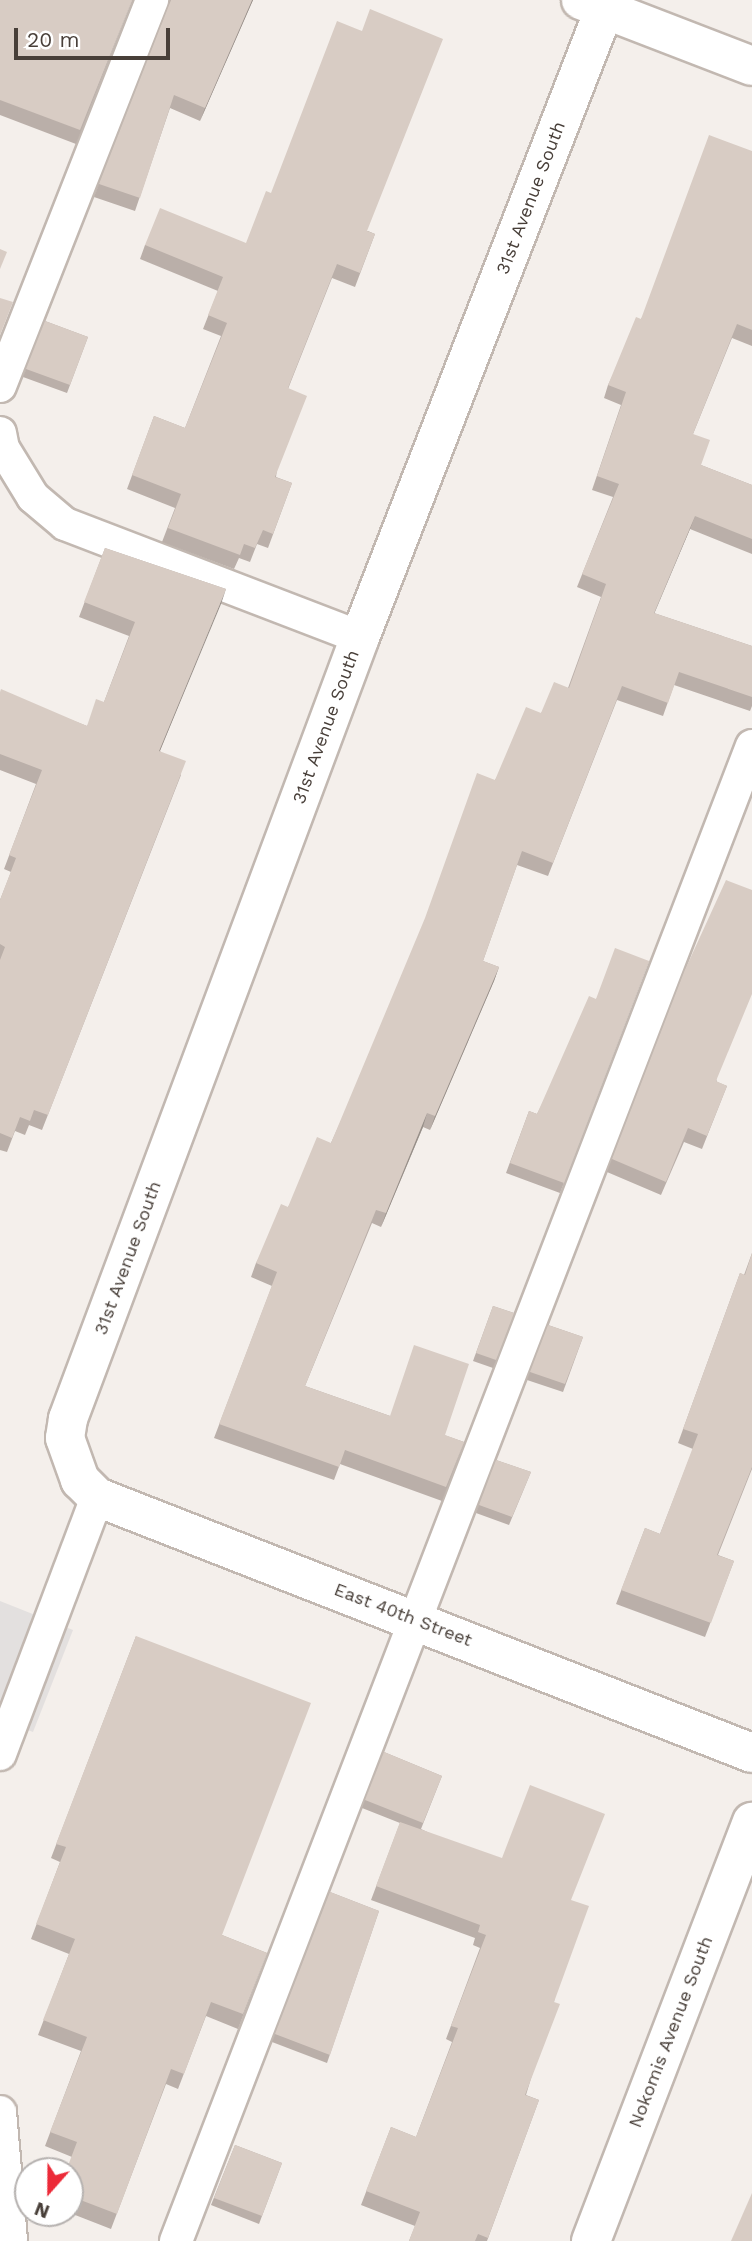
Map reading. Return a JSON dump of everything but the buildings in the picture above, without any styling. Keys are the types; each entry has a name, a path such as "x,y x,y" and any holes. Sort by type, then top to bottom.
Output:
{"street":[{"path":"597,3 752,66"},
{"name":"31st Avenue South","path":"97,1497 69,1459 68,1419 597,3"},
{"name":"East 40th Street","path":"97,1497 752,1753"},
{"name":"Nokomis Avenue South","path":"591,2241 752,1822"}],"lane":[{"path":"0,386 152,0"},
{"path":"0,433 3,448 33,498 65,524 360,637"},
{"path":"176,2241 752,746"},
{"path":"0,1754 97,1497"},
{"path":"0,2112 11,2241"}],"shaded area":[{"path":"0,1601 73,1630 33,1732 0,1719"}]}
